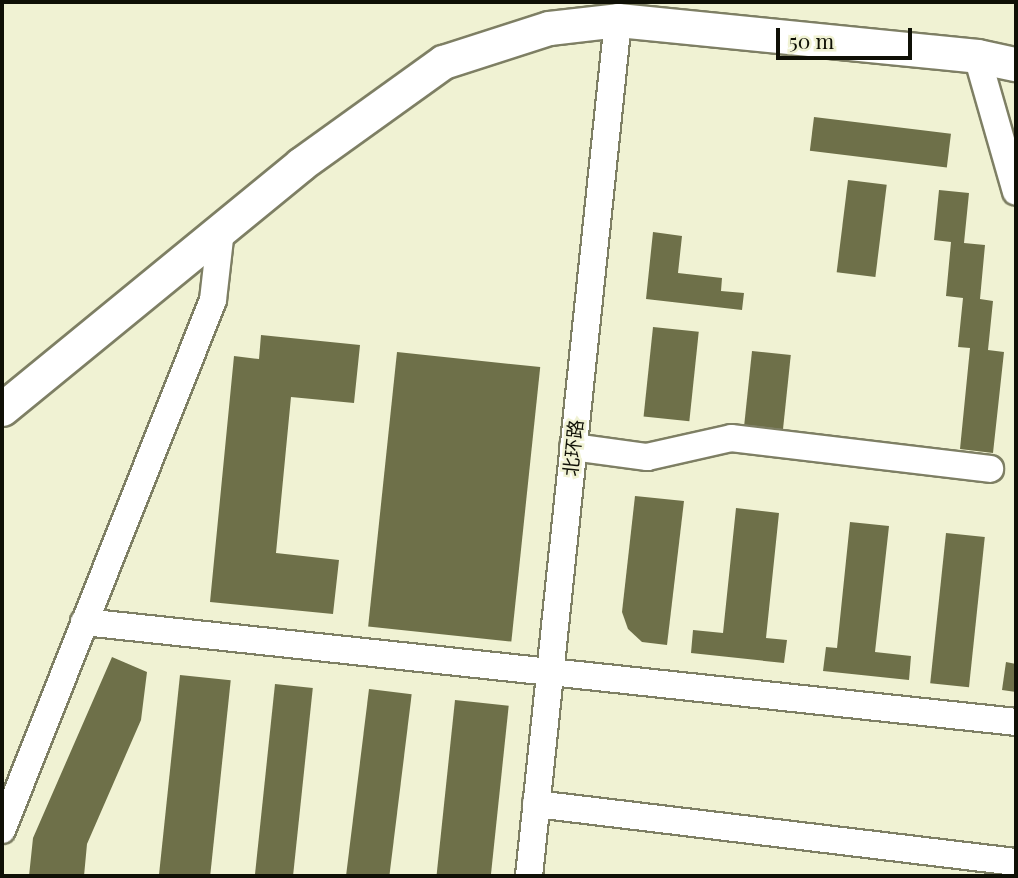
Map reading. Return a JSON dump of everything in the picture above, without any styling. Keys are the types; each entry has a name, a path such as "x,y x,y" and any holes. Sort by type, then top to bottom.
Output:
{"main road":[{"path":"2,409 301,164 443,62 548,29 618,20 977,56 1016,64"}],"street":[{"name":"北环路","path":"528,876 618,20"},
{"path":"977,56 1016,191"},
{"path":"2,830 212,300 220,230"},
{"path":"573,447 648,457 731,438 990,468"},
{"path":"85,622 1016,722"},
{"path":"536,804 1016,862"}],"building":[{"path":"814,117 951,134 947,168 810,151"},
{"path":"848,180 887,185 875,277 837,272"},
{"path":"939,190 969,193 964,243 985,245 980,299 993,301 988,350 1004,352 993,453 960,449 970,348 958,347 963,298 946,296 951,242 934,240"},
{"path":"653,232 682,236 678,273 722,278 721,291 744,293 742,310 646,299"},
{"path":"653,327 699,332 689,421 644,417"},
{"path":"261,335 360,345 354,403 291,397 276,553 339,560 333,614 210,602 234,356 259,359"},
{"path":"752,351 791,355 783,430 744,426"},
{"path":"397,352 540,367 511,642 368,626"},
{"path":"635,496 684,501 667,645 642,642 628,629 622,612"},
{"path":"736,508 779,513 766,638 787,640 784,663 691,653 693,630 723,633"},
{"path":"850,522 889,526 875,652 911,656 909,680 823,671 826,647 837,648"},
{"path":"946,533 985,537 969,687 930,683"},
{"path":"112,657 147,672 141,720 87,844 84,876 29,876 33,838"},
{"path":"1006,662 1016,664 1016,692 1002,690"},
{"path":"180,675 231,680 210,876 159,876"},
{"path":"275,684 313,688 293,876 255,876"},
{"path":"369,689 412,694 389,876 346,876"},
{"path":"455,700 509,706 491,876 437,876"}]}
